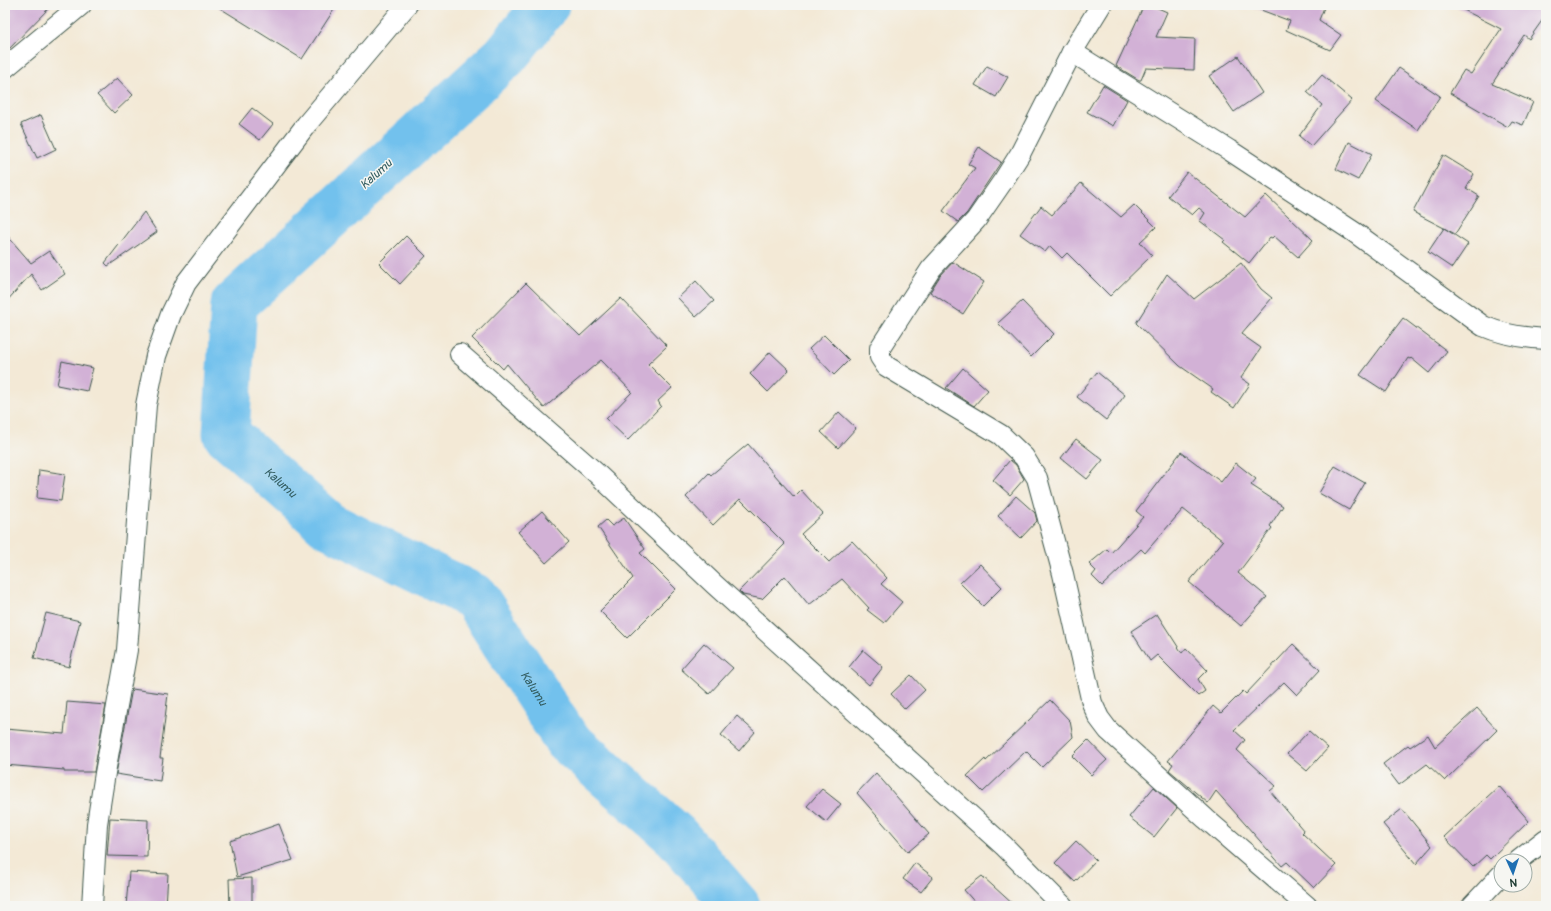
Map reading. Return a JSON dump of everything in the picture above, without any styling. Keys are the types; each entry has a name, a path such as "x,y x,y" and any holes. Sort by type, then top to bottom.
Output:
{"street":[{"path":"5,68 81,5"},
{"path":"92,906 97,824 127,650 146,405 158,349 171,314 186,283 306,125 407,5"},
{"path":"1101,5 1072,52 1020,154 976,220 931,269 880,348 880,357 886,366 1001,435 1024,457 1037,478 1063,574 1092,703 1099,718 1108,730 1206,819 1307,906"},
{"path":"1072,52 1229,150 1354,232 1483,326 1497,332 1520,337 1546,339"},
{"path":"460,354 594,472 715,585 1004,846 1063,906"},
{"path":"1528,853 1546,839"},
{"path":"1472,906 1493,884"}],"building":[{"path":"5,5 52,5 5,53"},
{"path":"215,5 337,5 302,59"},
{"path":"1144,5 1151,5 1167,12 1156,37 1195,39 1194,70 1146,68 1141,80 1139,80 1116,66"},
{"path":"1253,5 1325,5 1319,20 1341,35 1330,50 1286,30 1290,21 1253,7"},
{"path":"1454,5 1546,5 1546,15 1529,39 1524,35 1492,84 1533,102 1523,125 1512,121 1508,127 1450,93 1464,70 1471,74 1501,29"},
{"path":"1238,56 1262,93 1234,112 1209,76"},
{"path":"987,66 1008,77 996,97 975,85"},
{"path":"1399,68 1440,96 1418,130 1376,101"},
{"path":"1322,75 1352,100 1311,146 1299,136 1322,105 1307,92"},
{"path":"117,78 133,95 114,113 97,95"},
{"path":"1103,85 1127,100 1113,126 1087,112"},
{"path":"252,108 273,124 260,140 239,124"},
{"path":"41,115 56,149 37,158 21,124"},
{"path":"1349,142 1372,154 1358,180 1336,169"},
{"path":"979,147 1001,162 967,213 958,222 943,211 975,168 968,164"},
{"path":"1443,155 1474,174 1466,188 1479,196 1455,234 1413,212"},
{"path":"1187,172 1245,217 1266,195 1313,240 1298,257 1274,236 1272,238 1270,237 1249,263 1223,242 1225,240 1200,221 1205,213 1199,208 1192,215 1168,196"},
{"path":"1081,183 1121,217 1134,205 1156,227 1140,242 1152,255 1110,296 1067,253 1062,258 1050,246 1045,252 1020,234 1041,206 1052,215"},
{"path":"144,212 157,232 108,266 105,263"},
{"path":"1444,228 1468,244 1452,268 1428,252"},
{"path":"5,233 31,263 49,251 65,274 42,290 31,274 5,303"},
{"path":"406,236 426,256 400,284 379,263"},
{"path":"953,262 984,282 963,314 930,292 940,276"},
{"path":"1241,263 1261,289 1272,298 1241,334 1261,348 1241,378 1250,384 1234,408 1211,392 1213,389 1180,366 1136,323 1167,274 1194,299"},
{"path":"696,281 714,301 696,317 678,298"},
{"path":"526,283 580,336 621,298 667,346 648,364 672,388 658,401 661,406 628,440 606,419 632,392 601,360 544,408 507,364 503,369 472,338"},
{"path":"1022,301 1054,334 1031,357 998,323"},
{"path":"1403,318 1447,351 1429,373 1411,358 1408,358 1386,392 1360,375"},
{"path":"824,335 849,360 834,375 809,349"},
{"path":"770,352 789,370 768,392 750,374"},
{"path":"62,361 93,368 87,391 57,385"},
{"path":"963,368 988,390 974,406 946,388"},
{"path":"1097,372 1125,395 1106,420 1077,397"},
{"path":"839,412 856,428 838,448 821,432"},
{"path":"1076,439 1103,460 1087,479 1061,458"},
{"path":"748,444 794,497 801,490 823,514 801,534 829,562 852,541 887,578 881,584 902,602 884,623 867,610 869,608 842,579 809,605 785,576 762,599 743,595 739,591 785,544 740,499 713,525 686,497 709,473 711,475"},
{"path":"1181,452 1221,482 1236,463 1256,479 1251,485 1283,506 1270,526 1272,528 1238,573 1267,597 1241,626 1189,582 1223,541 1183,509 1145,553 1141,549 1102,586 1092,576 1096,571 1089,564 1107,549 1111,553 1143,517 1136,511"},
{"path":"1010,460 1016,465 1024,479 1010,495 993,480"},
{"path":"1335,466 1365,483 1349,510 1319,493"},
{"path":"39,470 65,474 61,501 37,498"},
{"path":"1016,496 1035,513 1037,521 1021,538 998,516"},
{"path":"542,511 569,542 546,563 518,532"},
{"path":"624,518 645,549 640,553 676,589 627,638 600,611 633,578 598,527 606,520 612,526"},
{"path":"980,564 1002,587 983,606 960,583"},
{"path":"46,613 80,621 69,667 34,658"},
{"path":"1157,614 1182,653 1186,648 1207,670 1198,679 1205,691 1198,696 1157,655 1150,661 1131,631"},
{"path":"704,643 733,668 709,694 681,669"},
{"path":"1293,644 1320,670 1297,695 1284,682 1234,730 1245,740 1237,750 1276,786 1270,791 1304,831 1302,833 1336,865 1314,888 1287,862 1282,866 1216,791 1208,803 1169,770 1173,764 1168,761 1213,706 1221,713 1243,691 1246,694"},
{"path":"863,650 883,667 869,685 849,667"},
{"path":"911,675 925,690 905,709 891,694"},
{"path":"132,689 168,694 160,758 163,758 160,781 116,774"},
{"path":"1050,700 1070,721 1073,737 1042,767 1026,751 983,792 967,776 985,759 986,761"},
{"path":"67,702 106,705 94,772 64,772 64,770 5,765 5,729 64,734"},
{"path":"1477,708 1497,730 1445,781 1427,764 1399,785 1383,764 1408,745 1410,747 1428,735 1435,747"},
{"path":"737,716 755,732 739,751 721,735"},
{"path":"1309,731 1328,748 1307,771 1287,754"},
{"path":"1088,740 1107,760 1091,775 1072,756"},
{"path":"876,773 929,834 908,852 857,793"},
{"path":"1499,786 1529,821 1496,853 1493,853 1493,856 1490,859 1486,855 1473,867 1444,837"},
{"path":"1154,787 1177,808 1154,837 1129,817"},
{"path":"822,789 841,804 826,822 807,806"},
{"path":"1402,809 1432,846 1416,864 1383,824"},
{"path":"110,818 148,820 147,857 107,856"},
{"path":"279,824 293,860 237,877 230,841"},
{"path":"1076,841 1096,860 1075,882 1055,863"},
{"path":"915,863 933,877 921,892 903,879"},
{"path":"129,872 168,874 166,906 126,906"},
{"path":"982,876 1015,906 978,906 964,890"},
{"path":"252,878 252,906 230,906 229,879"}],"waterway":[{"name":"Kalumu","path":"546,5 505,56 234,304 226,434 328,525 475,597 567,740 676,836 737,906"}]}
